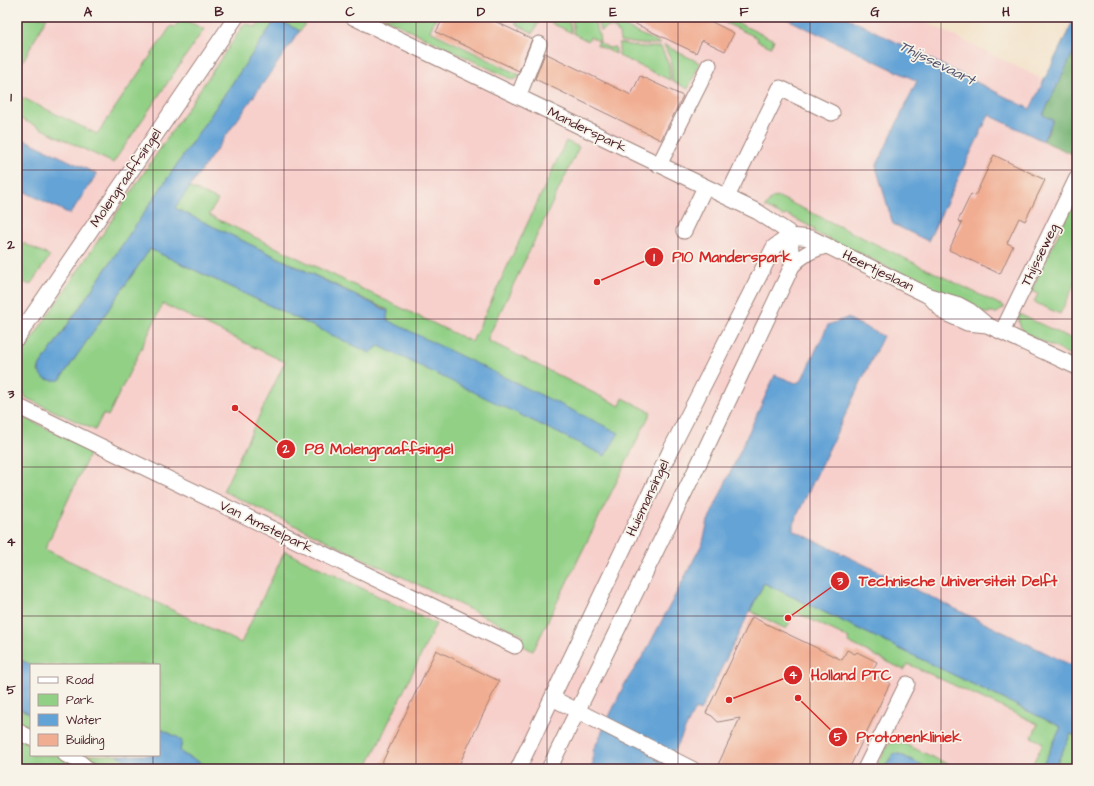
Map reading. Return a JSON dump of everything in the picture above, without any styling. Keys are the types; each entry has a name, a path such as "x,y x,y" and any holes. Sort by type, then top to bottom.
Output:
{"street":[{"name":"Molengraaffsingel","path":"17,337 236,17"},
{"name":"Manderspark","path":"353,17 758,212 784,228 790,236"},
{"path":"518,97 527,78 530,64 539,44"},
{"path":"659,165 709,65"},
{"path":"728,197 780,88 832,113"},
{"name":"Thijsseweg","path":"1002,332 1077,178"},
{"path":"684,231 705,187"},
{"path":"790,236 792,266"},
{"name":"Heertjeslaan","path":"790,236 811,238 929,296 951,301 965,308 987,325 1077,367"},
{"name":"Huismansingel","path":"518,769 672,447 769,254 779,242 790,236"},
{"name":"Heertjeslaan","path":"792,266 802,256 813,249 826,246"},
{"name":"Huismansingel","path":"549,769 700,460 792,266"},
{"name":"Van Amstelpark","path":"17,406 515,646"},
{"path":"865,769 907,684"},
{"path":"552,698 687,766"},
{"path":"17,731 30,738"},
{"path":"68,756 77,760 88,769"}],"shaded area":[{"path":"17,17 916,17 1050,83 1077,27 1077,769 17,769"}],"green space":[{"path":"17,17 47,17 17,72"},
{"path":"262,17 309,18 300,31 276,19 39,367 38,372 60,380 150,249 370,353 379,346 388,310 174,208 189,187 218,200 209,215 472,342 566,141 579,147 487,340 620,406 623,398 651,412 533,651 519,644 523,635 223,491 285,362 163,304 108,416 103,414 95,430 26,398 24,393 17,390 17,361 245,23 256,27"},
{"path":"382,17 436,17 430,31 522,76 513,80"},
{"path":"514,17 568,17 572,33 541,18 533,33 516,24"},
{"path":"572,17 592,17 599,34 600,43 609,48 615,47 616,54 597,45 599,41 590,37 588,41 574,34"},
{"path":"595,17 605,17 661,44 640,44 620,41 619,34 615,28 608,27 601,31"},
{"path":"713,17 725,17 774,40 771,47 757,41 758,38"},
{"path":"181,18 204,29 113,163 17,117 17,95 97,134 171,26 175,27"},
{"path":"619,43 642,47 661,47 669,65 670,80 619,56"},
{"path":"664,45 700,63 688,89 672,81 671,60"},
{"path":"1077,45 1077,156 1043,141 1049,131 1043,115"},
{"path":"1077,195 1077,279 1060,314 1034,302 1038,294 1031,291"},
{"path":"779,197 1005,307 997,313 984,313 814,232 815,229 788,215 783,216 765,207 772,198"},
{"path":"23,243 50,256 30,285 17,279 17,256"},
{"path":"1019,314 1077,341 1077,358 1026,333 1020,326"},
{"path":"17,414 87,448 89,455 45,549 241,643 285,551 436,624 366,769 213,769 183,754 180,750 182,742 179,738 160,728 160,664 30,664 17,658"},
{"path":"764,583 1061,727 1041,769 1030,769 1043,743 1032,737 1038,724 908,664 904,670 848,642 849,638 795,612 786,629 750,611"},
{"path":"17,707 30,714 30,756 118,756 144,769 25,769 17,763"},
{"path":"1071,734 1077,736 1077,769 1054,769"},
{"path":"894,741 905,744 958,769 931,769 899,754 890,758 884,769 875,769 887,746"}],"water":[{"name":"Thijssevaart","path":"783,17 846,17 1030,109 1075,17 1077,17 1077,45 1043,115 1053,120 1043,141 989,115 928,241 893,224 876,167 917,81"},
{"path":"276,19 300,31 175,208 388,311 387,320 619,433 605,456 379,346 370,353 150,249 60,380 45,379 40,375 39,367"},
{"path":"17,136 97,174 70,214 17,188"},
{"path":"847,318 883,336 793,524 793,530 1077,668 1077,736 1071,734 1054,769 1041,769 1061,727 764,583 700,711 695,709 666,769 590,769 593,763 593,751 624,685 646,651 703,542 708,521 775,375 796,383 801,381 828,325"},
{"path":"17,658 30,664 30,714 17,707"},
{"path":"160,728 179,738 182,742 180,750 183,754 213,769 144,769 118,756 160,756"},
{"path":"894,753 899,754 931,769 884,769"}],"building":[{"path":"444,17 486,17 532,39 519,71 436,32"},
{"path":"621,17 702,17 734,33 725,51 702,40 696,53"},
{"path":"545,53 631,95 640,76 683,96 661,140 535,79"},
{"path":"994,155 1045,180 1025,221 1019,218 1007,243 1013,246 1000,274 949,250 962,223 958,221 971,194 975,196"},
{"path":"752,617 842,660 847,650 855,654 857,652 877,662 871,674 890,683 849,769 716,769 740,718 718,722 706,713"},
{"path":"436,650 499,681 457,769 379,769"}],"place":[{"name":"P10 Manderspark","path":"597,282"},
{"name":"P8 Molengraaffsingel","path":"235,408"},
{"name":"Technische Universiteit Delft","path":"788,618"},
{"name":"Protonenkliniek","path":"798,698"},
{"name":"Holland PTC","path":"729,700"}]}
